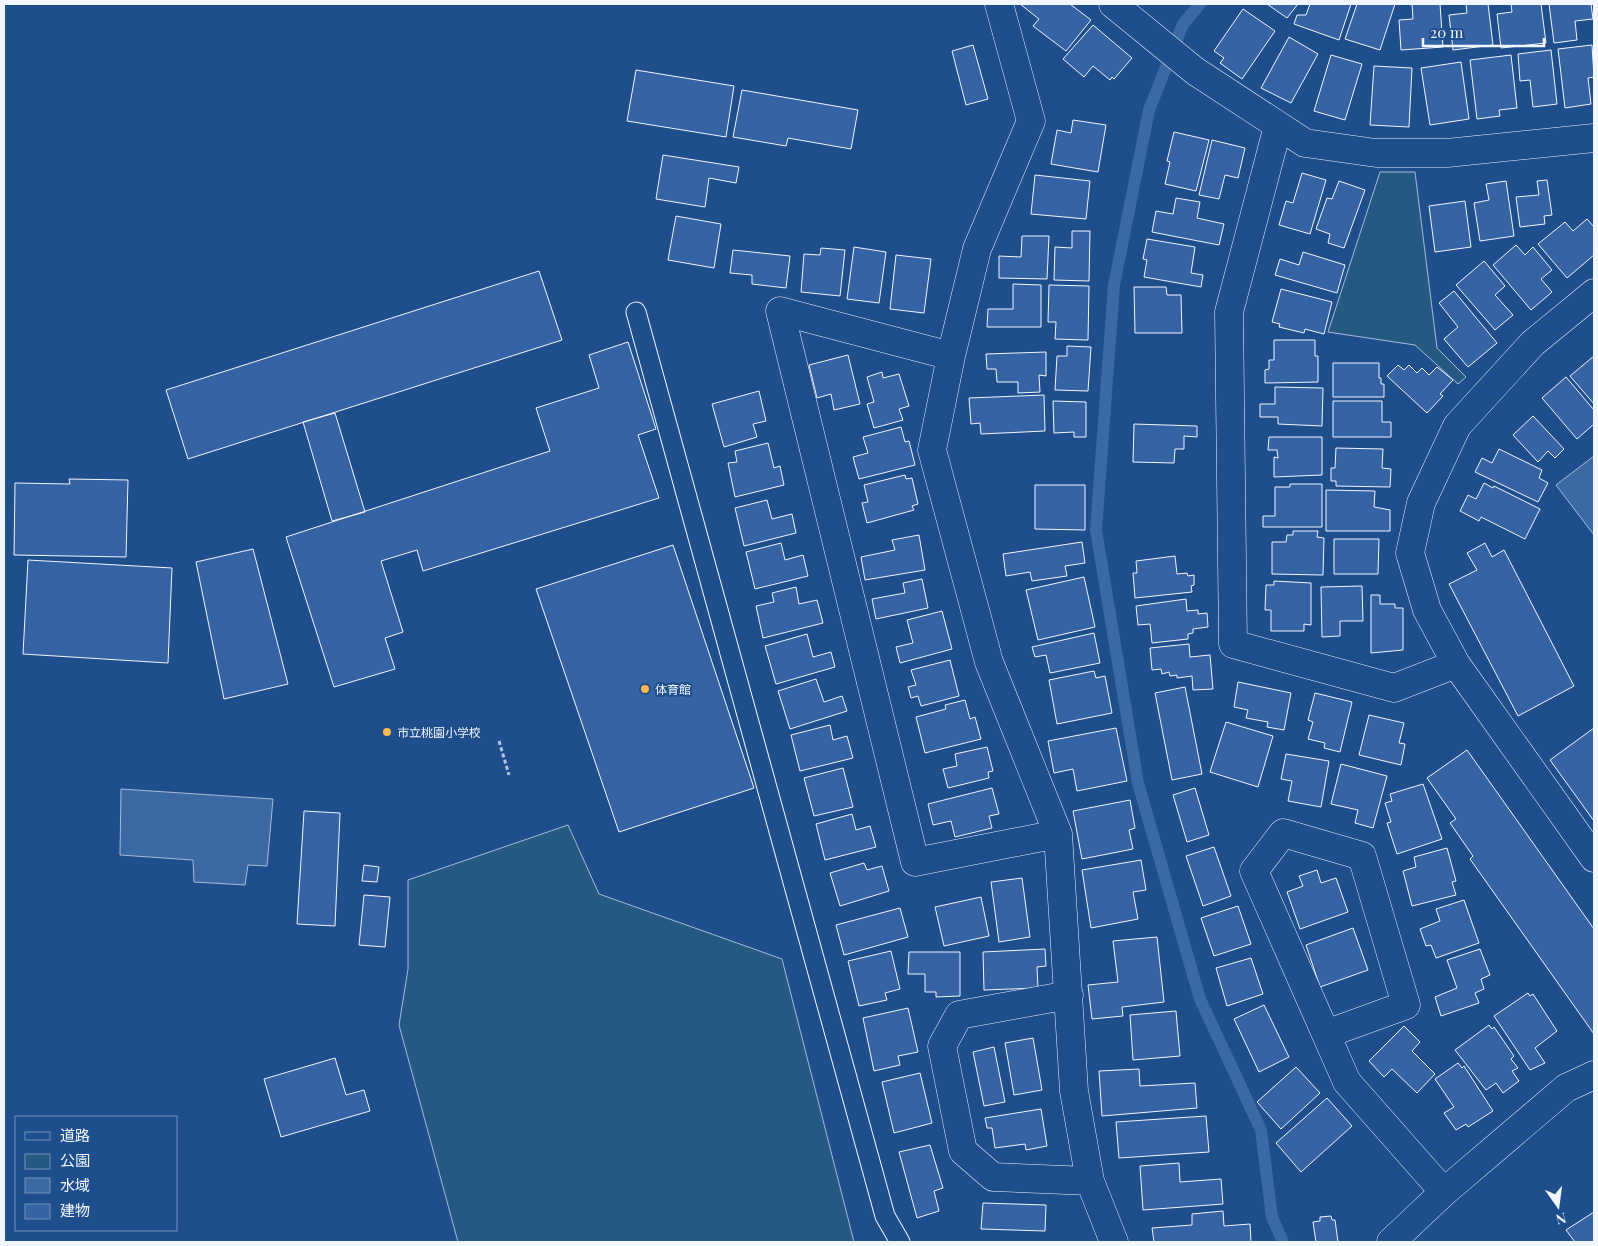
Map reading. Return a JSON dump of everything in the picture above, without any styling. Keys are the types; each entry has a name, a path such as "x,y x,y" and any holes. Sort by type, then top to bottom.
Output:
{"street":[{"path":"998,4 1031,121 977,249 951,356 932,450 988,662 1058,834 1074,1091 1090,1181 1114,1242"},
{"path":"1113,4 1195,70 1305,143 1376,153 1447,153 1594,138"},
{"path":"1278,126 1229,312 1233,644 1394,688 1456,664"},
{"path":"1594,293 1533,343 1457,426 1421,503 1410,553 1427,610 1456,664 1594,858"},
{"path":"951,356 780,311 915,862 1058,834"},
{"path":"1326,1034 1406,1004 1362,856 1283,833 1254,871 1347,1082 1444,1192"},
{"path":"1068,995 959,1015 942,1046 964,1152 993,1177 1090,1181"},
{"path":"1391,1242 1444,1192 1566,1088 1594,1075"}],"lane":[{"path":"636,312 885,1216 900,1242"}],"path":[{"path":"499,742 510,775"}],"green space":[{"path":"1380,172 1415,172 1437,348 1466,377 1458,384 1415,345 1328,332"},
{"path":"568,825 599,894 782,959 854,1242 458,1242 399,1025 408,969 408,880"}],"water":[{"path":"1594,456 1594,535 1556,485"},
{"path":"121,789 273,799 267,866 248,865 245,885 194,882 193,860 120,855"}],"building":[{"path":"1020,4 1070,4 1091,20 1066,51 1033,26 1039,19"},
{"path":"1267,4 1298,4 1287,18"},
{"path":"1310,4 1351,4 1339,40 1294,24 1297,15 1306,15"},
{"path":"1357,4 1395,4 1380,50 1345,39"},
{"path":"1412,4 1440,4 1443,47 1401,50 1399,20 1413,19"},
{"path":"1466,4 1488,4 1493,45 1453,50 1449,15 1467,13"},
{"path":"1511,4 1541,4 1546,43 1501,48 1497,14 1512,12"},
{"path":"1549,4 1591,4 1593,19 1575,21 1577,40 1554,43"},
{"path":"1243,9 1275,31 1242,79 1220,63 1224,58 1214,51"},
{"path":"1093,25 1132,58 1114,79 1112,77 1110,80 1093,66 1084,77 1063,59"},
{"path":"1289,37 1318,54 1291,103 1261,88"},
{"path":"973,45 988,99 966,105 952,51"},
{"path":"1592,45 1594,77 1588,78 1591,104 1565,108 1558,49"},
{"path":"1551,50 1557,104 1533,107 1530,80 1520,81 1518,54"},
{"path":"1331,55 1362,64 1345,120 1314,111"},
{"path":"1511,55 1517,108 1499,110 1500,116 1477,119 1470,60"},
{"path":"1461,62 1469,119 1430,125 1421,68"},
{"path":"1374,66 1412,68 1409,127 1370,125"},
{"path":"636,70 734,86 726,137 627,121"},
{"path":"742,90 858,110 851,149 788,138 786,146 733,137"},
{"path":"1073,120 1106,125 1098,172 1051,164 1057,130 1071,133"},
{"path":"1174,132 1209,140 1196,191 1165,184 1170,162 1167,161"},
{"path":"1212,140 1245,148 1238,178 1225,175 1219,199 1199,195"},
{"path":"663,155 739,167 736,183 709,178 705,207 656,199"},
{"path":"1302,173 1326,180 1310,234 1279,225 1286,201 1293,203"},
{"path":"1035,175 1090,181 1086,219 1031,214"},
{"path":"1547,180 1552,215 1544,216 1545,224 1520,227 1516,197 1539,195 1537,181"},
{"path":"1339,181 1365,190 1344,248 1328,243 1330,234 1316,229 1327,198 1332,199"},
{"path":"1506,181 1514,236 1480,241 1474,203 1489,200 1486,184"},
{"path":"1176,198 1200,202 1197,218 1224,224 1219,245 1152,232 1156,211 1173,214"},
{"path":"1465,201 1471,247 1435,252 1429,206"},
{"path":"676,216 721,224 714,268 668,260"},
{"path":"1587,219 1594,227 1594,255 1567,278 1538,244 1565,222 1573,231"},
{"path":"1072,231 1090,231 1089,281 1054,280 1055,247 1072,248"},
{"path":"1022,236 1049,236 1047,279 999,278 999,256 1021,257"},
{"path":"1147,239 1195,247 1191,273 1203,275 1201,287 1144,277 1147,260 1143,259"},
{"path":"1516,245 1525,255 1533,247 1552,270 1541,279 1552,292 1531,310 1493,265"},
{"path":"854,247 886,252 879,303 847,299"},
{"path":"821,248 845,250 840,296 801,292 804,254 820,255"},
{"path":"733,250 790,256 786,288 752,284 752,275 730,273"},
{"path":"1303,252 1345,265 1337,293 1275,275 1280,259 1299,265"},
{"path":"896,255 931,259 924,313 890,309"},
{"path":"1484,261 1505,286 1495,295 1513,315 1495,330 1456,285"},
{"path":"539,271 562,340 188,459 166,390"},
{"path":"1013,284 1041,285 1041,327 987,327 988,309 1013,309"},
{"path":"1049,285 1089,286 1088,340 1055,339 1056,322 1048,322"},
{"path":"1134,287 1166,287 1167,295 1181,295 1182,333 1135,333"},
{"path":"1281,289 1332,302 1324,334 1305,329 1304,333 1279,327 1280,324 1272,322"},
{"path":"1454,291 1497,343 1468,367 1444,339 1458,327 1439,303"},
{"path":"1274,340 1315,340 1315,356 1318,356 1318,382 1265,383 1265,370 1269,369 1269,360 1274,360"},
{"path":"628,342 656,429 638,435 659,498 423,571 417,550 381,561 403,632 385,638 395,669 334,687 286,537 550,451 536,408 599,388 589,355"},
{"path":"1067,346 1091,347 1088,391 1055,390 1057,356 1067,356"},
{"path":"1046,352 1046,376 1039,375 1040,392 1018,393 1018,382 997,382 996,369 987,369 986,354"},
{"path":"848,355 860,404 834,410 831,394 817,398 809,365"},
{"path":"1594,356 1594,404 1570,376"},
{"path":"1333,363 1379,363 1379,378 1381,378 1381,384 1384,384 1384,397 1333,397"},
{"path":"1398,365 1404,370 1409,365 1417,373 1422,368 1429,375 1437,367 1453,380 1440,394 1443,396 1427,413 1387,376"},
{"path":"882,372 883,378 899,374 909,406 899,409 903,420 874,428 867,404 874,402 867,377"},
{"path":"1566,377 1594,410 1594,424 1577,439 1542,398"},
{"path":"1275,387 1323,388 1322,426 1278,424 1278,417 1260,417 1260,404 1275,404"},
{"path":"759,391 766,421 753,424 757,437 724,447 712,404"},
{"path":"1044,395 1045,431 981,434 980,423 971,424 969,398"},
{"path":"1053,401 1086,402 1086,437 1074,437 1074,432 1054,433"},
{"path":"1333,401 1382,401 1382,422 1391,422 1391,437 1333,437"},
{"path":"335,413 365,512 332,521 303,422"},
{"path":"1533,416 1564,449 1555,458 1548,451 1538,462 1513,435"},
{"path":"1134,424 1197,426 1197,437 1184,436 1184,449 1175,449 1174,463 1133,462"},
{"path":"901,427 905,442 909,441 915,465 859,479 853,457 868,453 863,437"},
{"path":"1269,437 1322,437 1322,475 1274,477 1274,457 1278,458 1277,450 1268,450"},
{"path":"768,443 774,468 780,466 784,485 735,497 728,463 737,462 735,451"},
{"path":"1336,448 1383,449 1382,468 1391,469 1390,487 1336,486 1336,481 1331,481 1331,468 1335,468"},
{"path":"1499,449 1542,470 1539,478 1548,483 1538,502 1475,472 1482,458 1492,463"},
{"path":"905,475 906,479 912,478 918,504 912,506 914,510 867,523 862,503 868,502 864,485"},
{"path":"69,479 128,480 126,557 14,555 15,483 70,484"},
{"path":"1484,483 1540,509 1525,539 1481,517 1479,521 1460,511 1468,495 1476,499"},
{"path":"1290,484 1322,484 1322,527 1263,527 1263,516 1275,516 1275,487 1290,487"},
{"path":"1035,485 1085,485 1085,530 1035,529"},
{"path":"1326,490 1375,491 1374,507 1390,510 1390,531 1326,531"},
{"path":"767,500 772,519 792,514 796,533 744,546 735,508"},
{"path":"1293,531 1318,531 1317,537 1324,538 1323,575 1272,574 1272,542 1286,542 1287,535 1293,535"},
{"path":"919,535 925,570 865,580 861,557 895,550 892,540"},
{"path":"1334,539 1379,539 1378,574 1334,574"},
{"path":"1082,542 1085,563 1065,566 1067,576 1032,581 1030,572 1006,576 1003,554"},
{"path":"781,543 785,560 803,555 808,576 755,589 746,552"},
{"path":"1485,543 1492,557 1504,550 1574,686 1518,716 1449,584 1477,570 1467,553"},
{"name":"体育館","path":"673,545 754,788 619,832 536,589"},
{"path":"253,549 288,684 224,699 196,562"},
{"path":"1175,556 1177,574 1187,573 1188,576 1194,575 1194,585 1191,586 1192,592 1135,598 1133,573 1137,573 1136,561"},
{"path":"28,560 172,568 168,663 23,654"},
{"path":"1084,577 1095,627 1038,640 1026,590"},
{"path":"922,579 928,608 876,619 872,599 905,593 903,583"},
{"path":"1274,581 1311,583 1311,625 1304,624 1304,631 1271,631 1271,610 1265,610 1266,585 1274,585"},
{"path":"1362,586 1363,621 1340,621 1340,636 1322,637 1321,587"},
{"path":"796,587 799,604 817,600 823,623 763,638 756,606 774,602 772,593"},
{"path":"1371,595 1380,595 1380,604 1395,604 1395,608 1403,608 1403,650 1371,653"},
{"path":"1186,599 1187,611 1198,610 1198,614 1207,613 1208,627 1193,629 1193,633 1188,634 1188,639 1152,643 1150,624 1138,625 1136,606"},
{"path":"942,611 952,649 900,663 896,647 913,643 907,620"},
{"path":"1094,633 1100,663 1050,673 1046,655 1035,657 1032,647"},
{"path":"807,634 813,657 831,652 835,667 776,684 765,646"},
{"path":"1189,644 1190,657 1210,655 1213,689 1193,690 1192,676 1177,678 1177,675 1170,676 1169,672 1162,674 1161,669 1152,670 1150,648"},
{"path":"950,660 959,696 921,706 918,696 911,698 908,687 916,685 911,670"},
{"path":"1094,671 1096,678 1105,676 1112,713 1057,724 1049,680"},
{"path":"816,679 824,702 842,696 847,711 790,729 778,691"},
{"path":"1238,682 1291,693 1284,730 1267,727 1268,722 1246,718 1248,710 1234,707"},
{"path":"1185,687 1202,774 1172,780 1155,693"},
{"path":"1315,693 1352,702 1340,752 1324,748 1325,743 1308,739 1313,722 1308,720"},
{"path":"965,700 970,719 975,717 981,739 925,753 916,717 946,709 945,705"},
{"path":"1369,715 1404,723 1399,743 1405,744 1401,765 1359,755"},
{"path":"1226,722 1273,736 1258,787 1210,772"},
{"path":"830,725 833,740 847,736 853,758 800,771 791,735"},
{"path":"1116,728 1127,781 1077,791 1073,769 1054,773 1048,741"},
{"path":"1594,728 1594,821 1550,760"},
{"path":"987,747 993,771 988,772 989,778 948,788 943,769 957,766 955,754"},
{"path":"1467,750 1594,929 1594,1034 1470,859 1473,856 1450,823 1456,819 1427,778"},
{"path":"1286,754 1329,761 1321,807 1288,801 1292,781 1281,779"},
{"path":"1341,764 1387,776 1373,828 1355,823 1358,810 1331,804"},
{"path":"843,768 853,807 814,816 804,778"},
{"path":"1423,784 1442,839 1397,854 1387,823 1391,822 1385,803 1392,801 1390,794"},
{"path":"992,788 999,814 989,816 992,828 955,837 951,821 933,825 928,804"},
{"path":"1195,788 1209,835 1187,842 1173,795"},
{"path":"1130,800 1135,828 1129,830 1133,849 1082,859 1073,811"},
{"path":"304,811 340,813 335,926 297,924"},
{"path":"852,814 856,830 870,826 876,847 825,860 816,824"},
{"path":"1214,847 1231,896 1203,906 1186,856"},
{"path":"1447,848 1456,881 1452,882 1456,895 1412,906 1403,871 1416,867 1414,857"},
{"path":"1141,860 1146,890 1133,892 1138,919 1091,928 1082,870"},
{"path":"864,863 867,870 882,866 889,891 840,906 830,873"},
{"path":"364,865 379,867 377,882 362,881"},
{"path":"1317,870 1321,883 1336,878 1348,912 1300,929 1287,892 1303,886 1299,876"},
{"path":"1022,878 1030,937 999,942 991,882"},
{"path":"364,895 390,897 385,947 359,945"},
{"path":"981,897 989,936 944,946 935,907"},
{"path":"1464,900 1479,943 1436,958 1431,945 1426,946 1420,929 1440,921 1436,909"},
{"path":"1238,906 1251,944 1214,956 1201,918"},
{"path":"900,908 908,937 844,955 836,925"},
{"path":"1353,928 1368,970 1320,987 1306,945"},
{"path":"1157,937 1164,1002 1122,1007 1123,1016 1092,1019 1088,985 1118,982 1113,941"},
{"path":"1045,949 1046,966 1037,967 1038,988 984,990 983,952"},
{"path":"1480,949 1490,975 1481,979 1484,989 1475,993 1479,1003 1441,1016 1435,997 1457,988 1447,960"},
{"path":"891,951 900,989 885,993 887,1000 859,1006 848,961"},
{"path":"909,952 960,952 960,996 936,997 936,992 925,992 925,974 908,974"},
{"path":"1251,958 1263,994 1227,1006 1216,968"},
{"path":"1528,993 1530,996 1533,994 1557,1031 1535,1048 1545,1063 1530,1070 1494,1016"},
{"path":"1264,1005 1289,1057 1259,1072 1234,1019"},
{"path":"908,1008 918,1052 898,1056 900,1065 874,1071 863,1018"},
{"path":"1176,1011 1180,1056 1133,1060 1130,1015"},
{"path":"1489,1025 1492,1029 1494,1027 1514,1056 1511,1059 1518,1068 1512,1071 1519,1081 1503,1093 1496,1083 1486,1090 1455,1050"},
{"path":"1404,1026 1420,1042 1412,1051 1435,1074 1417,1093 1392,1069 1384,1077 1369,1061"},
{"path":"1033,1038 1042,1090 1014,1095 1005,1043"},
{"path":"994,1047 1005,1102 984,1106 973,1052"},
{"path":"335,1058 346,1095 364,1090 370,1111 281,1137 264,1079"},
{"path":"1458,1063 1462,1068 1464,1066 1493,1111 1468,1127 1466,1124 1456,1130 1444,1113 1454,1107 1435,1079"},
{"path":"1296,1067 1320,1093 1281,1129 1257,1102"},
{"path":"1139,1069 1140,1086 1195,1083 1197,1108 1102,1116 1099,1071"},
{"path":"920,1073 932,1123 894,1133 882,1082"},
{"path":"1327,1098 1352,1126 1301,1172 1276,1143"},
{"path":"1041,1109 1047,1146 1026,1150 1025,1144 995,1148 992,1128 987,1128 985,1118"},
{"path":"1206,1116 1209,1152 1119,1158 1116,1122"},
{"path":"930,1145 943,1188 934,1191 939,1211 917,1218 899,1152"},
{"path":"1179,1163 1180,1182 1221,1179 1223,1204 1143,1210 1140,1166"},
{"path":"983,1203 1046,1205 1045,1231 981,1229"},
{"path":"1223,1211 1224,1226 1250,1224 1251,1242 1154,1242 1152,1228 1192,1225 1192,1214"},
{"path":"1594,1212 1594,1242 1575,1242 1566,1230"},
{"path":"1331,1216 1332,1220 1335,1220 1338,1242 1316,1242 1313,1222 1320,1221 1320,1217"}],"waterway":[{"path":"1200,4 1183,24 1149,110 1114,285 1096,530 1138,783 1200,999 1261,1130 1272,1217 1283,1242"}],"place":[{"name":"体育館","path":"645,689"},
{"name":"市立桃園小学校","path":"387,732"}]}
